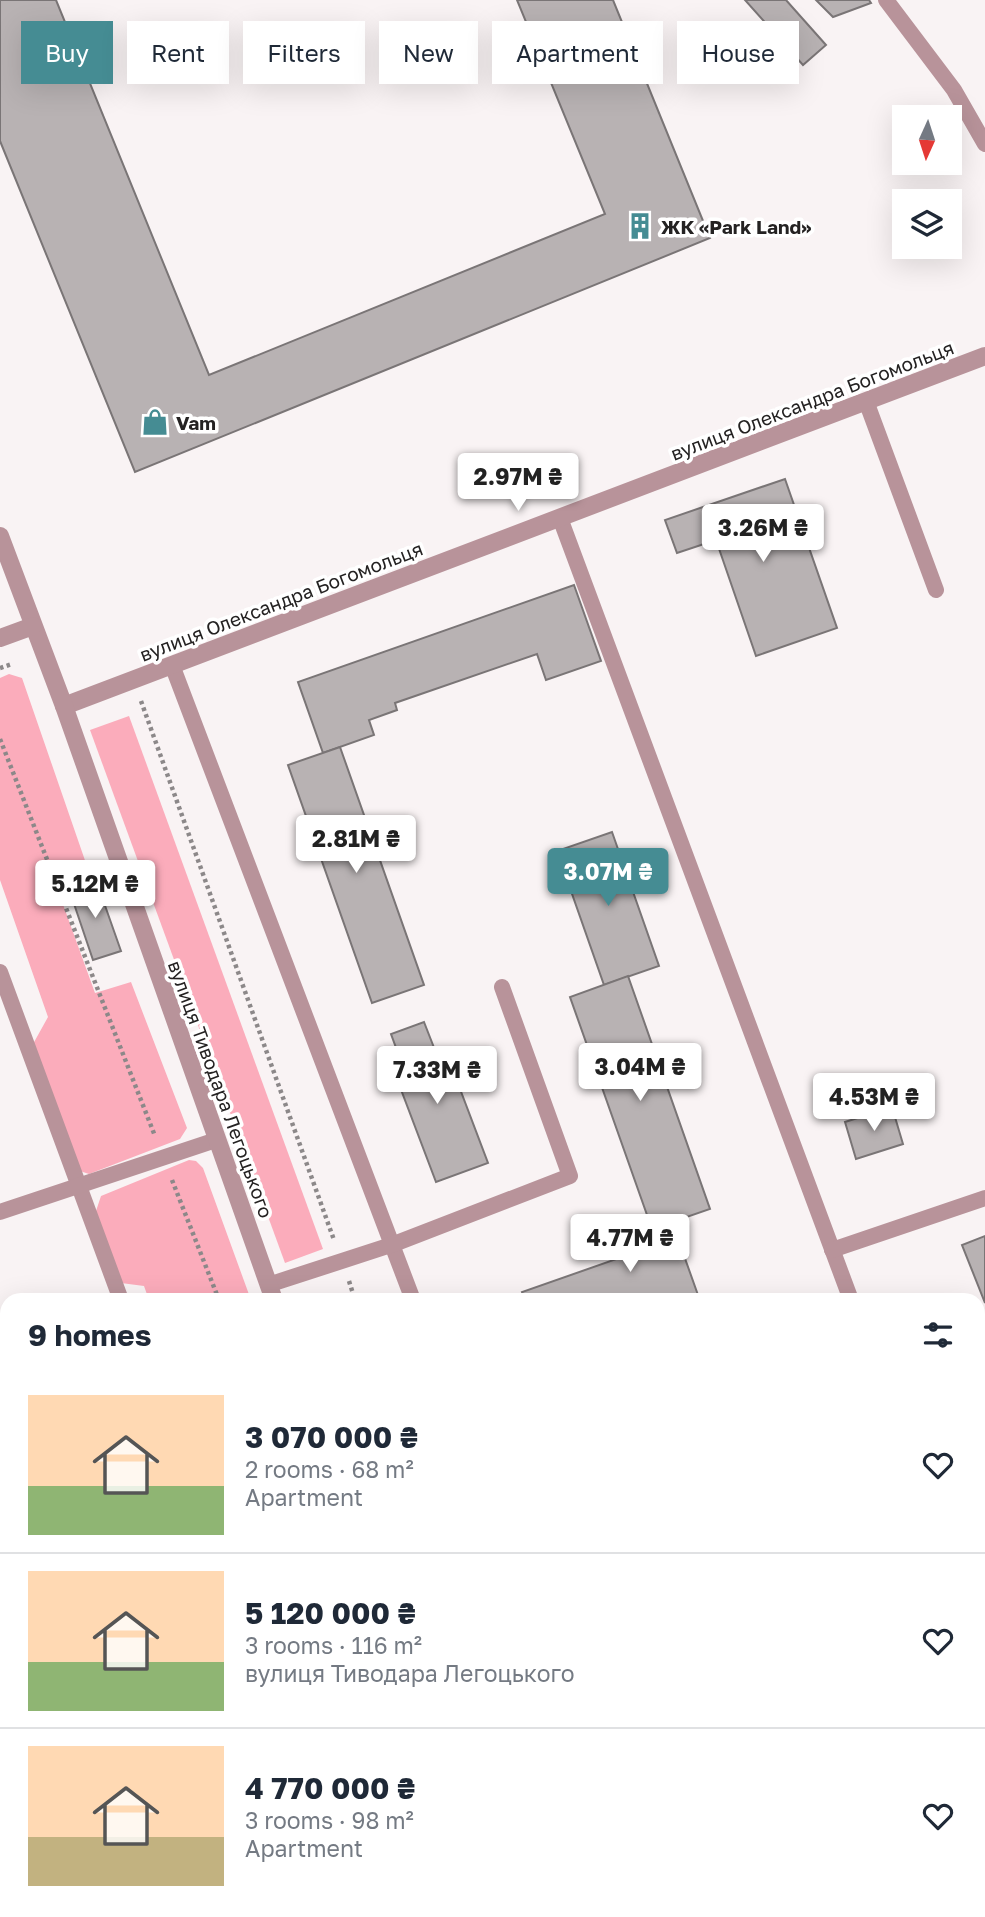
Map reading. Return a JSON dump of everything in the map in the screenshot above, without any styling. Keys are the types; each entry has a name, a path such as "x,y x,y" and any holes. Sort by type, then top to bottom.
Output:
{"street":[{"name":"вулиця Олександра Богомольця","path":"64,706 985,356"},
{"name":"вулиця Тиводара Легоцького","path":"0,536 64,706 215,1140 271,1292"},
{"path":"0,638 33,626"}],"lane":[{"path":"886,0 954,90 985,144"},
{"path":"866,401 936,590"},
{"path":"560,518 848,1293"},
{"path":"172,665 411,1293"},
{"path":"0,972 118,1293"},
{"path":"271,1292 341,1260 394,1244 570,1176 502,987"},
{"path":"0,1212 215,1140"},
{"path":"832,1250 985,1198"}],"path":[{"path":"133,680 353,1293"},
{"path":"0,739 216,1293"}],"shaded area":[{"path":"9,674 22,678 89,872 56,885 95,993 131,982 187,1128 180,1139 89,1174 80,1171 33,1044 48,1017 0,880 0,678"},
{"path":"129,716 323,1249 285,1263 90,730"},
{"path":"189,1160 196,1161 203,1168 248,1293 146,1293 144,1286 121,1283 95,1214 101,1196"}],"building":[{"name":"ЖК «Park Land»","path":"0,0 56,0 65,21 21,21 21,84 90,84 209,375 605,214 552,84 647,84 710,238 135,472 0,141"},
{"name":"ЖК «Park Land»","path":"517,0 613,0 622,21 526,21"},
{"path":"745,0 786,0 826,45 803,65 799,61 799,21 764,21"},
{"path":"816,0 869,0 871,3 833,17"},
{"path":"785,479 837,628 756,656 716,540 677,553 665,520"},
{"path":"574,585 601,661 546,680 537,654 395,703 397,710 369,720 374,735 323,753 298,682"},
{"path":"340,747 424,985 372,1003 288,765"},
{"path":"612,832 659,966 604,985 557,851"},
{"path":"96,880 121,951 93,960 69,889"},
{"path":"628,976 710,1209 652,1229 570,997"},
{"path":"424,1022 440,1063 449,1060 488,1163 436,1182 397,1079 406,1075 391,1034"},
{"path":"892,1107 903,1144 856,1159 845,1122"},
{"path":"672,1222 697,1293 522,1293 628,1255 623,1240"},
{"path":"985,1236 985,1293 981,1293 962,1245"}],"place":[{"name":"ЖК «Park Land»","path":"640,226"},
{"name":"Vam","path":"155,422"}]}
